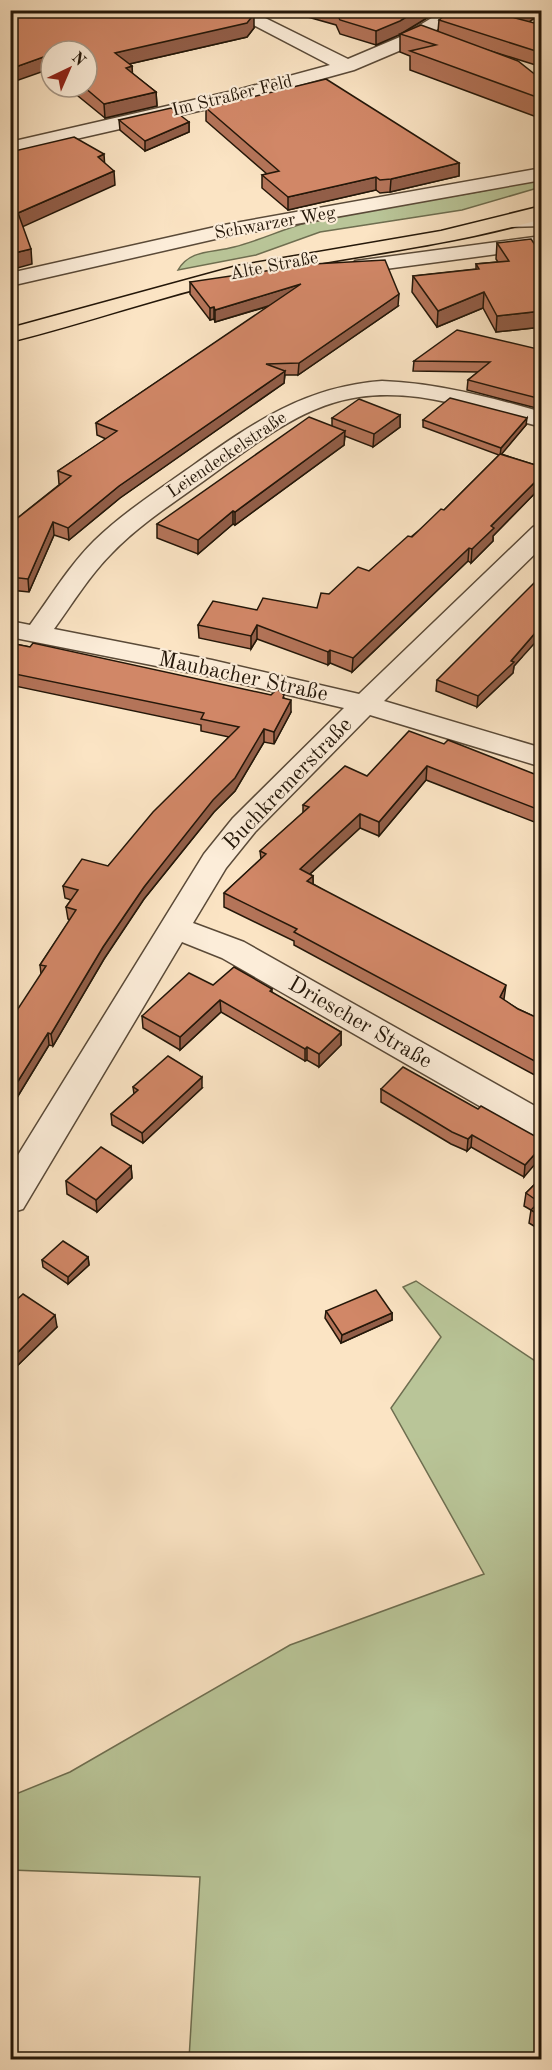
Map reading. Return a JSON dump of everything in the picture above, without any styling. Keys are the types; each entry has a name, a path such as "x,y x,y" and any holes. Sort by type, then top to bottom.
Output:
{"main road":[{"name":"Alte Straße","path":"10,335 218,277 320,257 453,236 506,224 542,212"}],"street":[{"name":"Im Straßer Feld","path":"234,10 347,66"},
{"name":"Im Straßer Feld","path":"10,148 257,91 347,66 429,38 458,10"},
{"name":"Schwarzer Weg","path":"10,280 256,225 472,189 542,174"},
{"path":"363,266 542,242"},
{"name":"Leiendeckelstraße","path":"38,634 90,561 115,537 151,507 270,423 312,401 361,390 415,390 475,400 542,420"},
{"name":"Buchkremerstraße","path":"10,1199 215,861 244,825 542,532"},
{"name":"Maubacher Straße","path":"10,629 366,704 459,729 542,758"},
{"name":"Driescher Straße","path":"174,927 232,950 542,1125"}],"lane":[{"path":"529,10 542,12"},
{"path":"506,224 542,223"}],"green space":[{"path":"541,179 541,187 462,210 320,232 256,255 178,270 183,263 195,255 244,244 307,223 345,214 485,191"},
{"path":"416,1281 541,1365 541,2059 189,2059 200,1877 11,1870 11,1796 70,1772 290,1645 484,1574 391,1408 441,1337 403,1287"}],"building":[{"path":"10,10 247,10 254,14 247,23 115,53 132,66 126,68 156,92 104,104 98,99 99,39 39,39 39,59 10,69"},
{"path":"332,10 418,10 376,31 340,20 336,12"},
{"path":"452,10 527,10 515,18 542,25 542,53 439,20"},
{"path":"421,25 518,61 542,80 542,99 410,51 436,45 400,34"},
{"path":"326,79 459,163 391,179 380,180 376,177 288,197 262,175 279,171 206,108"},
{"path":"171,108 189,122 145,141 119,120"},
{"path":"74,137 104,154 98,157 114,171 18,213 31,249 10,254 10,152"},
{"path":"531,239 542,255 542,311 497,316 484,292 438,311 413,276 479,269 476,264 509,261 497,243"},
{"path":"385,260 399,294 299,363 266,364 285,371 119,486 68,528 53,522 28,579 10,577 10,524 71,476 58,471 117,431 96,423 301,284 215,310 214,307 210,308 190,282 313,264"},
{"path":"457,330 542,350 542,398 468,380 490,362 414,361"},
{"path":"450,398 527,418 501,448 423,420"},
{"path":"359,399 400,415 374,434 332,418"},
{"path":"309,417 345,431 235,512 233,511 198,540 157,524"},
{"path":"500,454 542,467 542,475 491,526 494,528 472,549 469,548 353,658 330,650 328,652 257,625 251,636 198,625 213,601 257,610 263,598 317,608 321,593 329,594 358,567 369,571 408,536 412,537 441,509 444,510"},
{"path":"542,575 542,625 511,661 514,662 478,696 437,680"},
{"path":"10,643 30,647 33,643 271,695 277,689 284,695 283,698 291,700 274,732 264,729 235,778 213,800 144,887 103,947 51,1034 48,1033 10,1094 10,1021 46,966 40,965 76,910 66,907 78,890 63,886 82,859 108,866 153,812 239,727 201,719 204,713 10,673"},
{"path":"409,731 444,744 448,740 542,777 542,811 427,766 379,822 360,814 300,869 313,876 307,881 506,985 500,997 518,1009 542,1020 542,1065 294,932 297,929 224,893 266,854 260,851 309,807 303,805 345,766 367,776"},
{"path":"234,967 272,989 270,991 341,1032 319,1054 307,1047 305,1049 220,1000 180,1037 142,1016 189,973 213,985"},
{"path":"168,1056 202,1077 142,1133 111,1114 138,1090 133,1087"},
{"path":"403,1067 478,1109 481,1106 542,1140 542,1146 525,1165 472,1135 468,1139 452,1132 381,1089"},
{"path":"101,1147 131,1166 96,1200 66,1181"},
{"path":"542,1177 542,1217 531,1210 539,1202 526,1193"},
{"path":"63,1241 88,1257 68,1277 42,1260"},
{"path":"376,1290 392,1313 342,1335 326,1311"},
{"path":"23,1294 55,1315 15,1355 10,1352 10,1306"}]}
